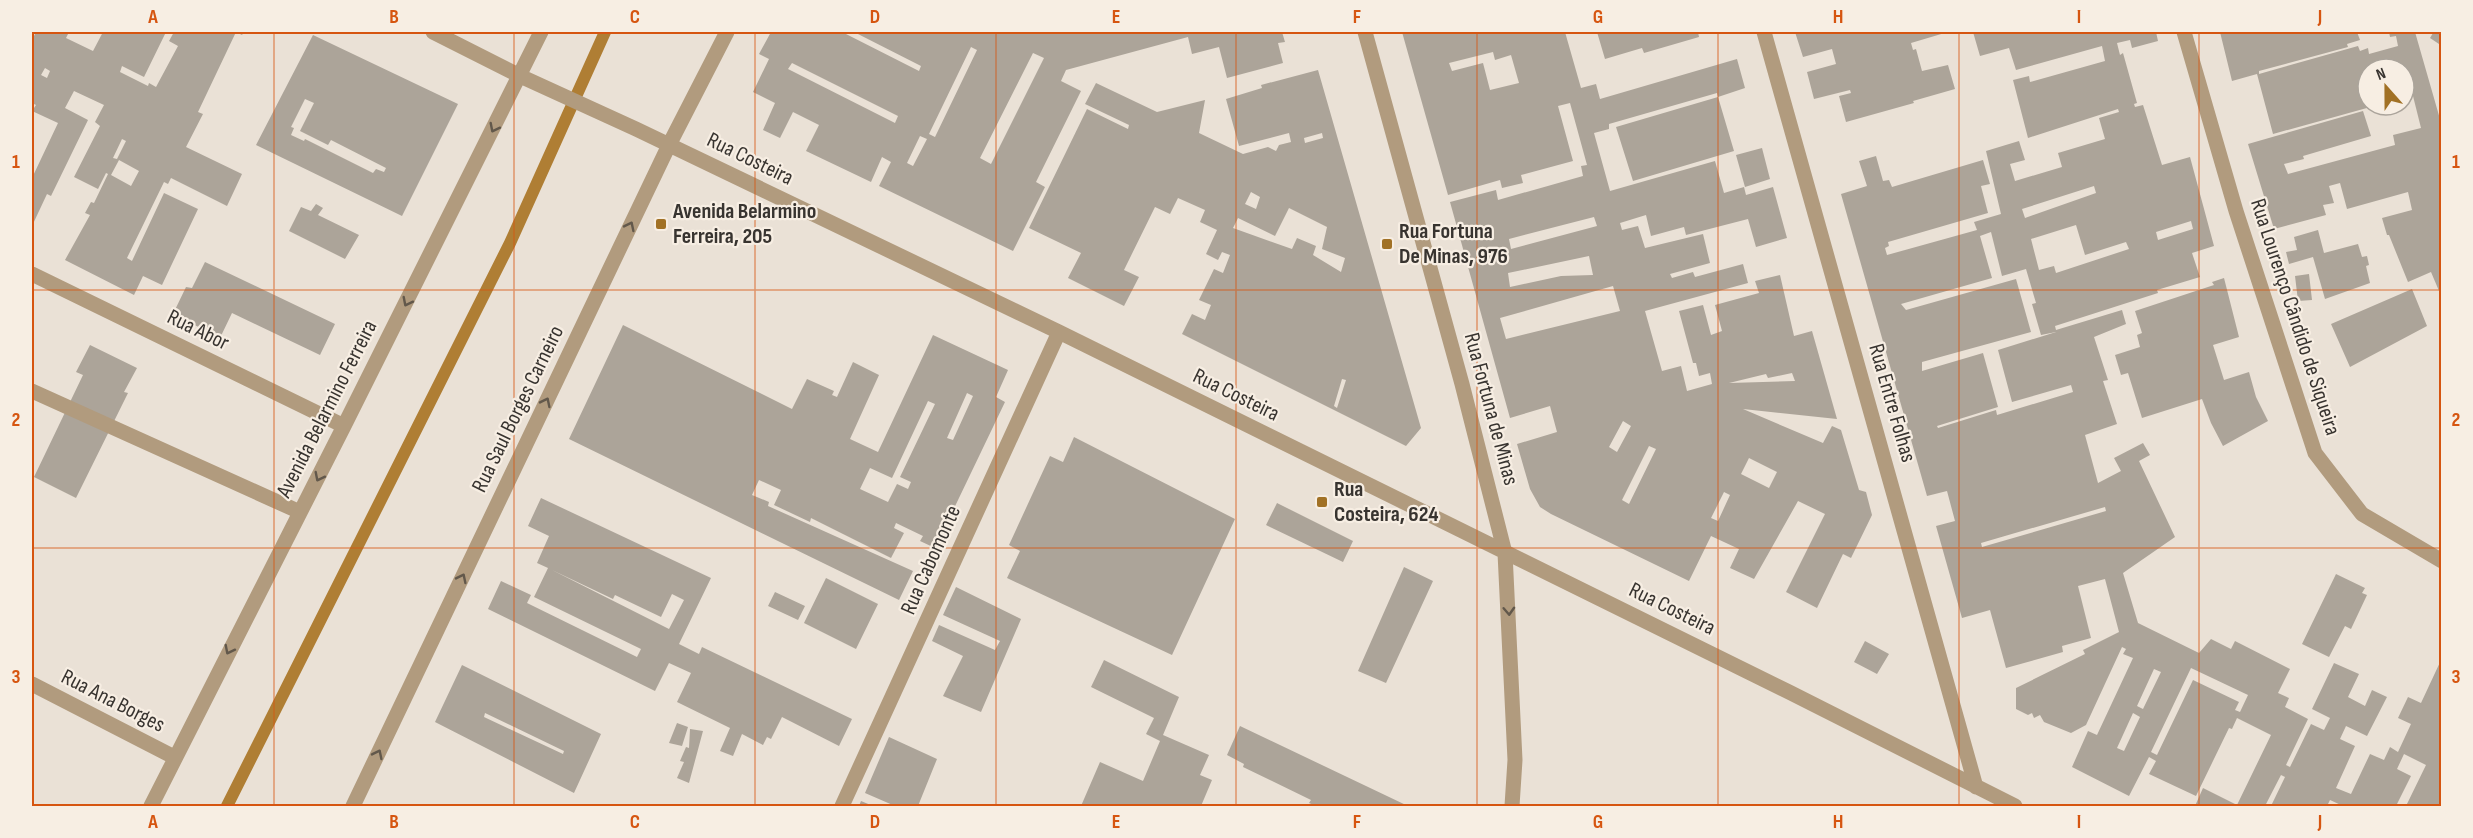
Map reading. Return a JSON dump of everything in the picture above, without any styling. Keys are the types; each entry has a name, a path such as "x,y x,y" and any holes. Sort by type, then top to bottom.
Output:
{"street":[{"name":"Rua Costeira","path":"433,32 520,76 636,129 1059,332 1789,692 2015,807"},
{"name":"Avenida Belarmino Ferreira","path":"151,807 174,757 344,426 541,32"},
{"name":"Rua Saul Borges Carneiro","path":"353,807 669,145 726,32"},
{"name":"Rua Fortuna de Minas","path":"1365,32 1462,384 1505,553 1515,760 1512,807"},
{"name":"Rua Entre Folhas","path":"1764,32 1976,787"},
{"name":"Rua Lourenço Cândido de Siqueira","path":"2184,32 2236,211 2315,453 2362,514 2442,561"},
{"name":"Rua Abor","path":"32,274 344,426"},
{"name":"Rua Cabomonte","path":"842,807 1059,332"},
{"path":"32,391 300,512"},
{"name":"Rua Ana Borges","path":"32,684 174,757"}],"building":[{"path":"36,32 69,32 66,38 93,51 103,32 166,32 144,77 122,66 120,72 148,86 149,83 156,87 178,46 169,41 174,32 236,32 198,112 203,114 186,147 242,174 227,206 171,178 168,184 164,182 127,258 132,261 164,193 198,209 162,285 143,276 134,295 65,260 90,215 85,213 91,202 94,203 108,174 106,173 98,189 74,177 100,126 95,122 104,105 74,91 65,108 88,120 51,196 47,194 32,226 32,178 58,123 32,111 36,105 32,103 32,40","holes":["45,68 50,71 47,78 41,75","122,139 126,141 117,159 113,158","119,160 139,171 131,186 111,175"]},
{"path":"771,32 845,32 919,71 921,66 854,32 1282,32 1285,42 1278,43 1283,63 1227,78 1219,47 1192,54 1188,37 1066,70 1061,81 1081,91 1036,182 1045,187 1013,251 879,186 891,162 882,157 871,182 806,151 819,125 793,112 780,138 763,130 775,103 753,92 769,59 759,54","holes":["971,47 977,50 935,137 929,134","1033,53 1044,58 991,164 980,158","792,63 898,116 895,123 788,69","920,136 927,139 913,166 907,163"]},
{"path":"1402,32 1565,32 1581,88 1596,84 1600,99 1737,59 1745,88 1718,97 1717,93 1609,124 1609,129 1594,133 1610,191 1715,161 1724,193 1744,187 1746,195 1773,187 1787,238 1756,247 1748,219 1686,235 1684,227 1651,236 1646,215 1620,223 1622,230 1638,226 1645,248 1703,234 1710,263 1670,274 1672,278 1693,272 1695,277 1743,264 1748,283 1645,311 1662,371 1681,366 1687,391 1712,384 1710,373 1699,376 1696,363 1693,363 1679,311 1703,305 1711,335 1722,331 1715,305 1759,293 1755,281 1780,275 1794,336 1812,331 1837,419 1743,409 1823,443 1832,426 1841,430 1859,490 1866,492 1872,515 1851,558 1843,554 1817,608 1786,592 1825,514 1798,501 1754,579 1730,568 1739,549 1711,536 1689,581 1551,514 1540,507 1530,489 1517,444 1557,432 1550,406 1510,418 1450,202 1496,190 1498,200 1583,176 1581,166 1587,165 1570,103 1558,106 1573,161 1521,175 1523,183 1502,188 1500,180 1448,195","holes":["1493,52 1495,60 1511,55 1519,83 1490,90 1483,63 1452,71 1449,63","1594,217 1597,226 1511,249 1509,239","1589,256 1593,275 1561,276 1510,287 1508,273","1613,286 1620,311 1506,339 1500,318","1792,373 1795,381 1729,383 1766,374 1768,378","1623,421 1631,426 1617,452 1609,447","1649,446 1656,449 1629,504 1622,500","1749,458 1777,472 1769,488 1741,474","1724,492 1730,495 1718,521 1711,518"]},
{"path":"1597,32 1698,32 1699,37 1644,53 1642,48 1605,59"},
{"path":"1795,32 1948,32 1911,43 1913,50 1916,49 1922,71 1948,65 1955,89 1846,122 1839,96 1851,93 1850,90 1814,99 1807,72 1836,64 1832,49 1803,57"},
{"path":"1973,32 2156,32 2158,41 2132,48 2130,40 2117,43 2120,55 2123,53 2137,103 2134,104 2135,107 2143,105 2162,165 2190,157 2214,246 2192,253 2200,277 2055,326 2056,330 2122,310 2126,324 2094,337 2108,380 2103,381 2117,424 2085,435 2098,483 2121,471 2114,458 2143,443 2150,455 2139,461 2175,537 2123,573 2138,623 2199,653 2211,639 2231,649 2235,641 2290,669 2278,693 2289,698 2285,707 2308,719 2286,765 2290,767 2311,724 2324,730 2330,718 2312,709 2334,663 2359,674 2348,697 2365,706 2372,690 2387,697 2367,736 2346,726 2340,739 2355,746 2336,788 2351,794 2370,754 2384,760 2390,747 2398,752 2411,724 2398,718 2408,697 2421,703 2442,658 2442,806 2406,806 2426,765 2404,754 2397,769 2411,776 2396,806 2343,806 2330,800 2327,806 2271,806 2285,777 2281,775 2265,806 2195,806 2203,788 2237,805 2271,735 2237,718 2232,729 2229,728 2196,796 2149,774 2156,761 2149,757 2129,796 2072,767 2088,731 2097,735 2133,658 2123,654 2126,649 2122,647 2086,725 2071,733 2044,722 2040,715 2034,718 2032,713 2028,715 2016,709 2016,688 2085,654 2083,650 2119,632 2105,579 2078,586 2091,638 2062,646 2063,652 2006,668 1990,610 1962,618 1936,526 1955,521 1947,491 1927,496 1841,194 1867,186 1859,161 1876,156 1883,181 1889,180 1892,187 1983,160 1990,184 1981,186 1988,213 1888,242 1889,246 1885,248 1887,255 1977,230 1974,222 2001,214 1986,151 2019,141 2025,160 2010,164 2015,181 2062,167 2058,153 2105,139 2099,118 2119,112 2118,109 2028,138 2013,80 2029,76 2030,82 2105,61 2102,46 2016,70 2009,48 1980,56","holes":["2094,186 2096,193 2025,218 2022,209","2191,221 2193,229 2158,240 2156,232","2076,225 2085,255 2126,242 2129,249 2056,273 2054,266 2039,270 2031,239","1991,232 2002,276 2026,269 2036,303 2032,304 2041,335 2056,332 1998,350 2012,402 2071,385 2073,392 1997,415 1996,410 1938,428 1937,426 1998,407 1983,353 1922,371 1922,362 2031,332 2016,279 1906,310 1901,304 1992,278 1980,236","2105,507 2106,511 1982,547 1981,543","2191,668 2248,695 2240,712 2235,710 2239,702 2193,680 2157,755 2151,752","2154,669 2161,672 2143,709 2137,706","2133,713 2140,717 2124,751 2117,748"]},
{"path":"2220,32 2357,32 2360,40 2347,44 2348,47 2259,71 2259,74 2358,46 2360,51 2368,48 2369,54 2398,46 2396,36 2390,37 2389,32 2415,32 2442,126 2442,298 2431,272 2408,282 2389,235 2387,235 2382,218 2412,210 2408,192 2347,209 2340,183 2329,186 2334,203 2323,205 2326,215 2274,229 2248,144 2356,113 2356,117 2365,117 2371,136 2284,164 2288,174 2395,145 2393,135 2421,128 2416,108 2416,57 2356,57 2356,111 2273,134 2257,74 2232,81"},
{"path":"2430,32 2442,32 2442,46 2430,38 2433,33"},
{"path":"313,35 458,104 402,216 256,145","holes":["305,99 314,103 300,131 328,145 331,140 386,168 384,172 376,169 373,173 305,139 304,141 291,135 294,128 291,127"]},
{"path":"1318,70 1421,428 1406,446 1182,334 1192,314 1205,320 1211,305 1199,300 1214,269 1223,273 1230,255 1222,252 1218,260 1206,254 1217,230 1200,222 1205,210 1178,198 1170,214 1155,207 1124,270 1139,277 1124,306 1068,278 1081,253 1029,228 1087,109 1128,129 1129,125 1085,104 1096,83 1157,112 1205,100 1199,133 1243,154 1268,147 1276,151 1279,145 1291,142 1289,133 1239,146 1226,99 1262,88 1261,85","holes":["1322,133 1323,138 1305,143 1304,138","1251,192 1260,197 1256,209 1245,204","1289,208 1327,227 1322,249 1345,258 1341,272 1313,255 1316,246 1297,238 1292,249 1233,228 1238,218 1275,236","1342,379 1346,380 1337,408 1334,406"]},
{"path":"1718,97 1734,151 1633,181 1616,127"},
{"path":"1762,148 1770,179 1745,187 1736,155"},
{"path":"316,204 323,208 318,215 359,235 345,259 289,231 301,207 311,211"},
{"path":"2318,230 2324,253 2358,244 2362,257 2367,256 2369,265 2366,266 2370,283 2325,299 2313,257 2289,264 2286,252 2297,250 2294,237"},
{"path":"205,262 335,324 320,355 232,313 220,338 173,314 186,287 192,288"},
{"path":"2309,274 2312,300 2298,301 2295,276"},
{"path":"2224,278 2239,337 2213,345 2224,380 2249,372 2256,397 2268,421 2223,446 2202,399 2142,418 2128,373 2121,375 2115,355 2140,347 2137,335 2142,333 2135,311 2214,285 2212,282"},
{"path":"2412,289 2427,326 2350,367 2331,324"},
{"path":"623,325 792,409 807,379 834,391 832,395 837,397 853,362 879,375 850,439 878,452 933,335 1008,370 996,397 1005,402 935,548 920,541 923,536 896,523 894,528 904,533 891,558 811,518 810,522 774,505 781,490 759,480 752,495 769,502 768,506 913,571 899,600 569,439","holes":["967,393 973,396 953,440 947,438","928,401 935,404 900,477 911,482 908,489 897,484 888,502 860,489 870,468 892,478"]},
{"path":"90,345 137,368 124,392 128,393 76,498 34,477 83,375 76,372"},
{"path":"1074,437 1235,519 1172,655 1007,578 1020,551 1009,545 1050,456 1063,462"},
{"path":"541,498 711,578 679,644 699,654 702,647 852,719 839,746 782,717 771,739 767,737 763,745 742,734 733,756 720,751 730,728 677,702 691,673 669,663 655,691 488,609 501,581 531,595 527,603 637,657 641,649 534,597 548,568 537,563 549,536 528,526","holes":["552,570 613,599 615,595 661,617 672,594 684,600 669,629"]},
{"path":"1277,503 1353,541 1343,562 1266,525"},
{"path":"1404,567 1433,581 1386,683 1358,671"},
{"path":"2336,574 2365,588 2362,593 2367,595 2351,629 2345,626 2329,657 2302,644"},
{"path":"826,578 878,604 856,649 804,623"},
{"path":"956,587 1021,619 981,712 943,696 963,656 932,641 939,625 995,650 1000,641 943,615"},
{"path":"775,592 805,606 798,620 768,606"},
{"path":"1865,641 1889,654 1877,674 1854,662"},
{"path":"1104,660 1179,697 1163,735 1209,755 1200,775 1212,780 1201,806 1081,806 1100,762 1143,781 1160,741 1146,734 1154,718 1091,687"},
{"path":"462,665 601,734 574,793 435,722","holes":["485,713 564,751 563,754 484,717"]},
{"path":"677,723 688,727 682,746 669,743"},
{"path":"1240,726 1408,806 1316,806 1309,803 1311,800 1243,767 1244,764 1227,755"},
{"path":"690,729 703,731 689,783 677,778 684,762 680,761 686,747 689,748"},
{"path":"889,737 937,759 918,806 895,806 865,793"},
{"path":"861,801 873,806 859,806"}],"waterway":[{"path":"227,806 510,243 605,32"}],"place":[{"name":"Avenida Belarmino Ferreira, 205","path":"661,224"},
{"name":"Rua Fortuna De Minas, 976","path":"1387,244"},
{"name":"Rua Costeira, 624","path":"1322,502"}]}
